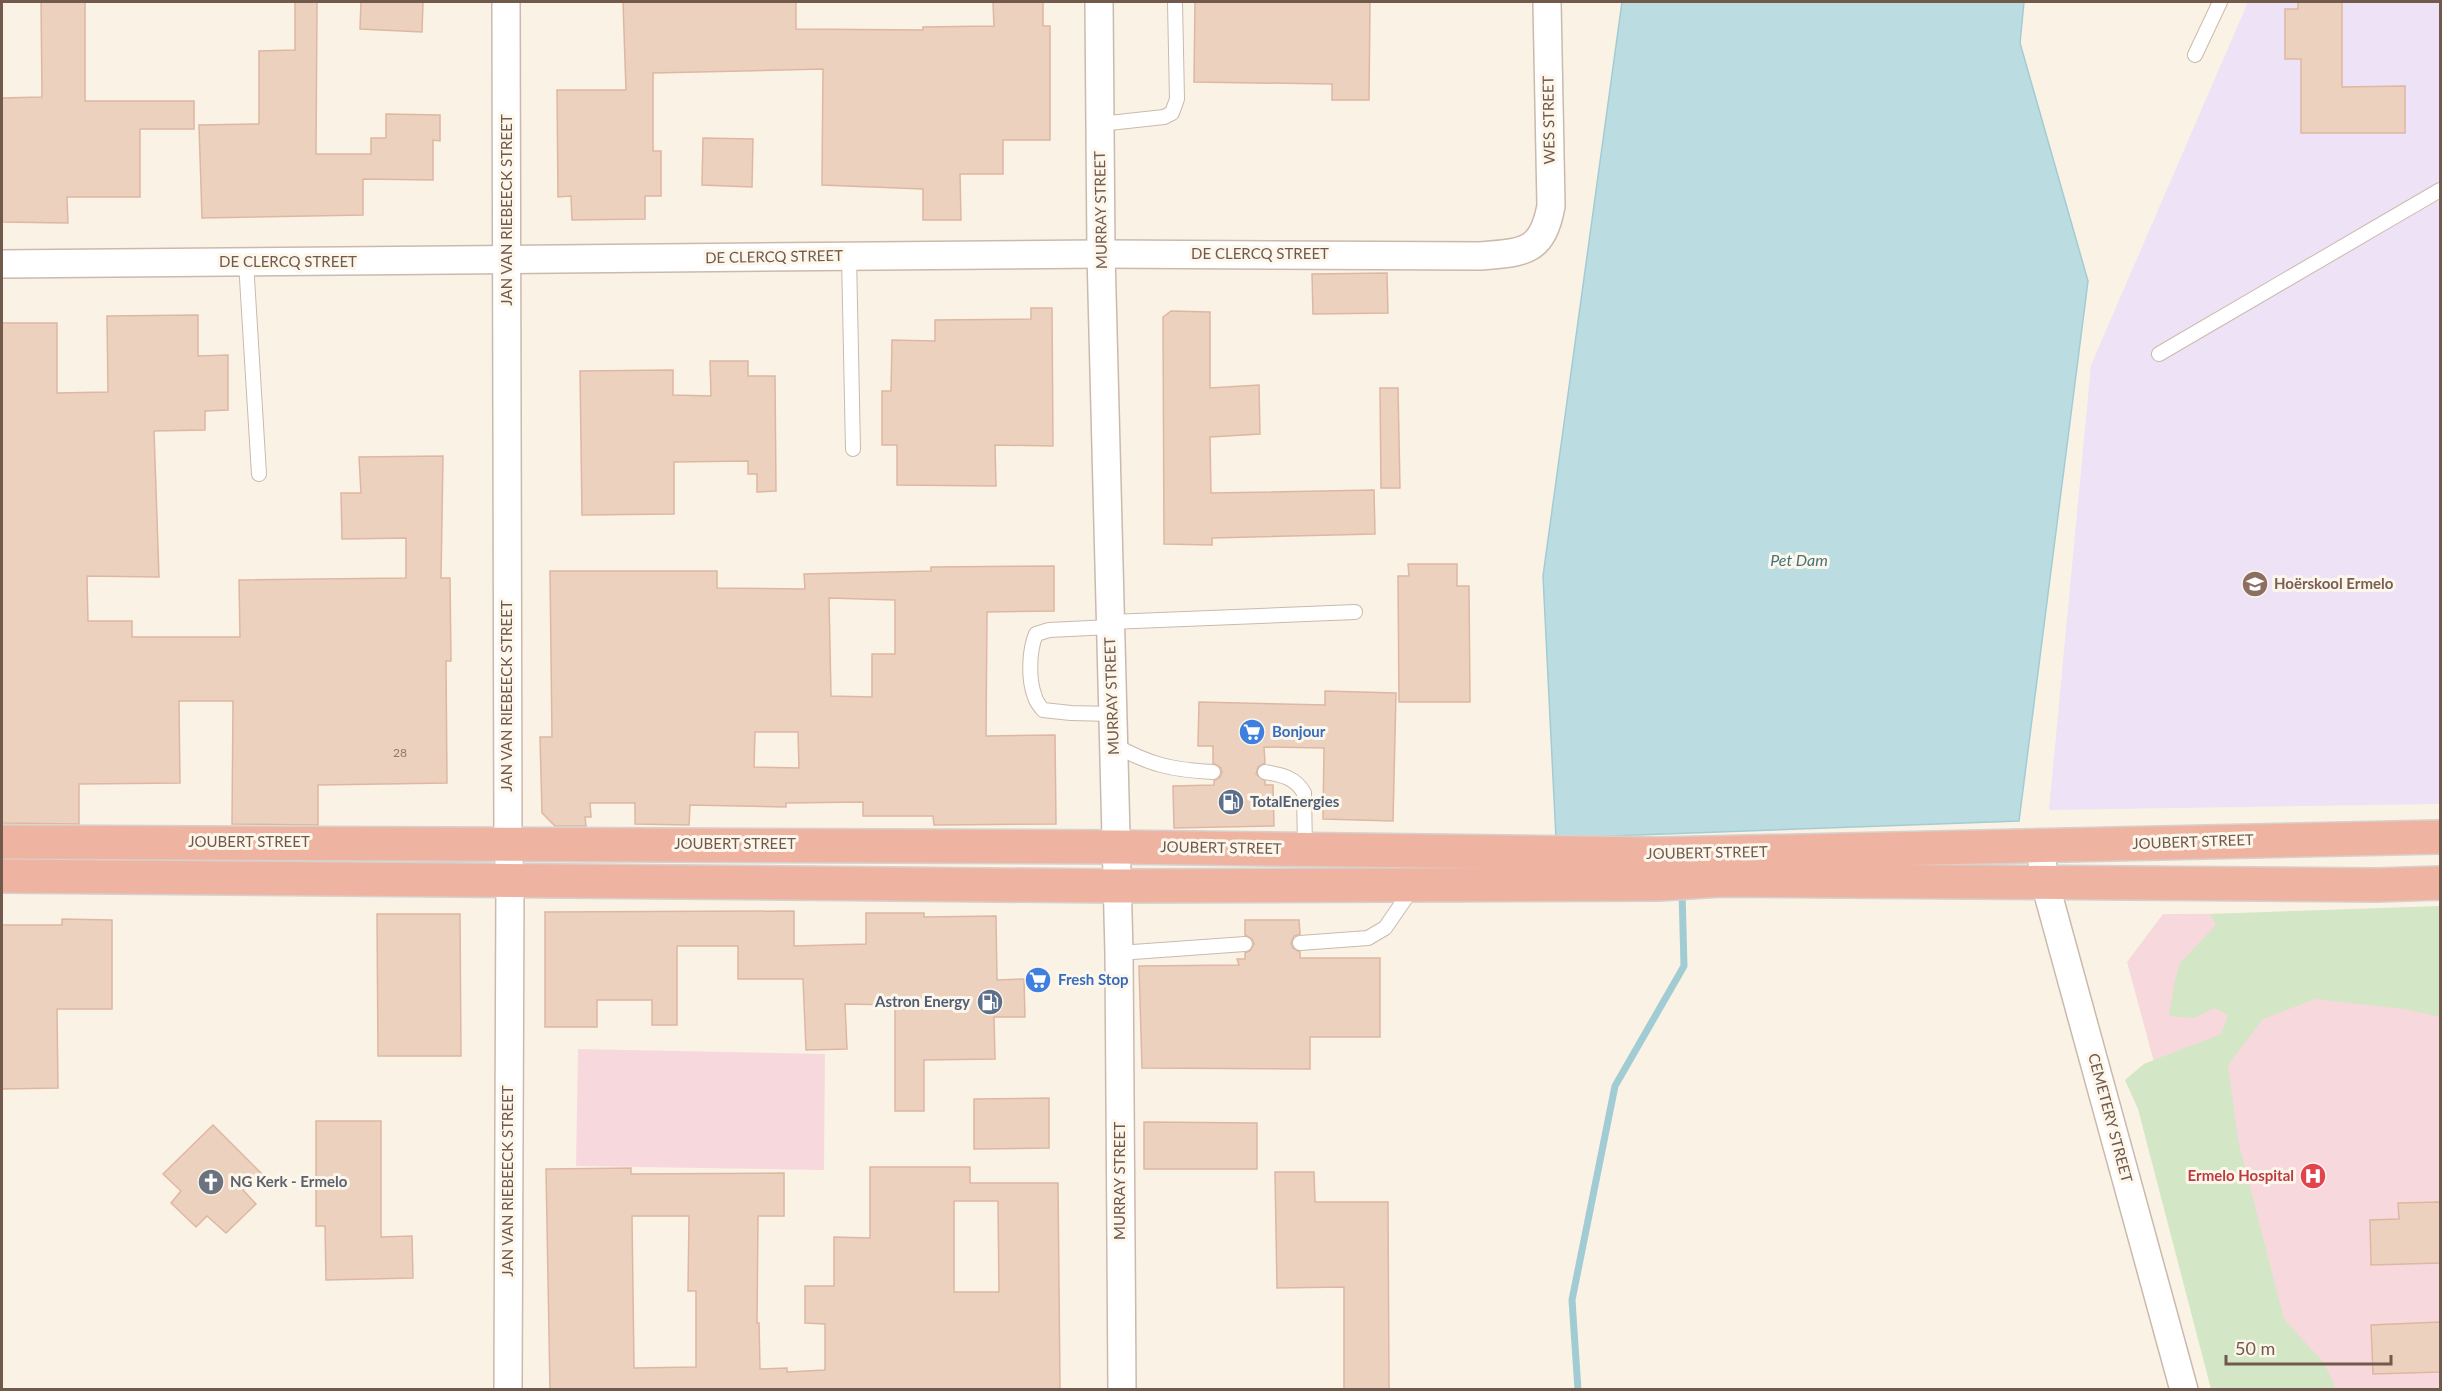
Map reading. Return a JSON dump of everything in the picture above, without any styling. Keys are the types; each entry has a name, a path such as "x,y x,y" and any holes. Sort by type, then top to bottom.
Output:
{"highway":[{"name":"JOUBERT STREET","path":"2,876 1115,886 1415,885 2040,846 2440,837"},
{"name":"JOUBERT STREET","path":"2,842 1305,849 1659,869"},
{"name":"JOUBERT STREET","path":"1723,866 2045,883 2377,885 2440,883"}],"street":[{"name":"JAN VAN RIEBEECK STREET","path":"506,2 508,843 510,882 508,1389"},
{"name":"MURRAY STREET","path":"1099,2 1101,254 1116,847 1115,886 1119,953 1122,1389"},
{"name":"WES STREET","path":"1542,236 1546,229 1551,206 1547,2"},
{"name":"DE CLERCQ STREET","path":"2,264 1101,254 1480,256 1520,252 1530,247 1542,236"},
{"name":"CEMETERY STREET","path":"2040,846 2045,883 2184,1389"}],"lane":[{"path":"1100,124 1164,117 1172,113 1177,99 1175,2"},
{"path":"2195,55 2220,2"},
{"path":"2159,354 2440,190"},
{"path":"849,256 853,449"},
{"path":"246,262 259,474"},
{"path":"1112,714 1043,710 1034,697 1031,645 1036,634 1049,630 1110,625 1355,612"},
{"path":"1113,744 1138,759 1181,770 1213,772"},
{"path":"1265,772 1285,776 1300,785 1304,793 1305,849"},
{"path":"1300,943 1368,938 1385,928 1415,885"},
{"path":"1119,953 1245,944"}],"shaded area":[{"name":"Hoërskool Ermelo","path":"2248,2 2440,2 2440,804 2049,810 2091,365"},
{"name":"Ermelo Hospital","path":"2440,913 2440,1389 2242,1389 2127,962 2163,914"},
{"path":"578,1049 825,1054 824,1170 576,1166"}],"green space":[{"path":"2440,906 2440,1017 2405,1009 2315,999 2263,1019 2228,1065 2238,1140 2284,1319 2324,1363 2336,1389 2211,1389 2138,1109 2125,1080 2144,1064 2221,1034 2228,1015 2214,1008 2194,1018 2169,1016 2180,963 2216,925 2210,914"}],"water":[{"name":"Pet Dam","path":"1622,2 2024,2 2020,43 2088,281 2019,821 1556,838 1543,576"}],"building":[{"path":"41,2 85,2 85,101 194,101 194,129 140,129 140,197 67,197 68,223 2,222 2,98 42,97"},
{"path":"295,2 317,2 316,154 371,154 371,138 386,138 386,114 440,115 440,141 433,140 433,180 363,179 363,215 202,218 199,125 259,124 259,51 295,50"},
{"path":"361,2 423,2 422,32 360,29"},
{"path":"623,2 796,2 796,29 923,30 923,27 994,26 993,2 1043,2 1043,26 1050,26 1050,140 1003,140 1003,174 960,174 961,220 923,220 923,189 822,185 823,69 653,73 653,151 661,151 661,196 645,196 645,219 572,220 571,196 558,197 557,90 626,90"},
{"path":"1195,2 1370,2 1369,100 1332,100 1332,84 1194,82"},
{"path":"2298,2 2342,2 2342,87 2405,86 2405,133 2301,133 2301,59 2285,59 2285,9 2298,9"},
{"path":"703,138 753,139 752,187 702,185"},
{"path":"1387,273 1388,313 1313,314 1312,274"},
{"path":"1031,308 1052,308 1053,446 995,445 996,486 897,485 897,445 882,445 882,391 891,391 892,340 935,341 935,320 1031,319"},
{"path":"1171,311 1210,312 1210,388 1259,385 1260,434 1210,437 1211,493 1374,490 1375,534 1212,538 1212,545 1164,544 1163,317"},
{"path":"198,315 198,356 228,355 228,410 205,411 205,430 154,431 159,577 87,576 88,621 132,621 132,637 240,637 239,580 406,578 406,538 342,539 341,493 361,493 359,457 443,456 441,578 450,578 451,661 446,661 447,783 318,785 318,825 232,824 233,701 179,701 180,783 79,784 79,824 2,823 2,323 57,323 57,393 108,392 107,316"},
{"path":"710,361 748,361 748,376 775,376 776,491 757,492 757,474 748,474 748,461 674,462 674,514 582,515 580,371 673,370 673,395 711,396"},
{"path":"1380,388 1398,388 1400,488 1381,488"},
{"path":"1408,564 1457,564 1457,586 1469,586 1470,702 1399,702 1398,576 1409,576"},
{"path":"1054,566 1054,611 987,612 986,736 1055,735 1056,824 934,825 933,816 863,816 863,802 786,803 786,807 690,805 689,825 635,824 635,803 590,803 591,817 585,817 586,826 555,826 542,813 540,737 552,737 550,571 717,571 717,588 805,589 804,574 931,571 931,567","holes":["829,598 895,600 895,654 872,654 872,697 831,696","755,732 798,732 799,768 754,767"]},
{"path":"1325,691 1396,693 1393,821 1323,819 1324,748 1264,747 1265,763 1258,767 1256,774 1265,781 1265,785 1273,785 1274,826 1174,828 1173,786 1214,785 1214,781 1222,773 1221,768 1213,763 1213,746 1198,746 1199,702 1325,705"},
{"path":"794,911 794,946 866,944 866,913 924,913 924,917 996,916 997,980 1024,979 1025,1017 994,1017 995,1059 924,1060 924,1111 895,1111 895,1005 845,1004 847,1049 806,1050 803,979 738,979 738,946 677,946 677,1025 652,1025 652,1000 597,1000 597,1027 545,1027 545,912"},
{"path":"377,914 460,914 461,1056 378,1056"},
{"path":"62,919 112,920 112,1009 57,1009 58,1088 2,1089 2,925 62,925"},
{"path":"1245,920 1299,920 1300,934 1294,936 1291,943 1293,948 1300,952 1300,958 1380,958 1380,1037 1310,1037 1310,1069 1142,1068 1139,966 1239,965 1237,959 1245,959 1245,953 1250,951 1254,944 1252,939 1245,935"},
{"path":"1049,1098 1049,1148 974,1149 974,1099"},
{"path":"316,1121 381,1121 381,1237 412,1236 413,1278 326,1280 325,1226 316,1226"},
{"path":"1144,1122 1257,1123 1257,1169 1144,1169"},
{"name":"NG Kerk - Ermelo","path":"213,1125 261,1173 243,1190 256,1204 226,1233 207,1216 196,1227 171,1203 181,1191 163,1174"},
{"path":"870,1167 970,1167 970,1183 1058,1183 1060,1389 550,1389 546,1169 631,1168 631,1174 784,1173 784,1216 758,1216 757,1323 759,1323 760,1369 787,1368 787,1372 825,1370 825,1324 805,1323 805,1286 834,1286 834,1237 870,1238","holes":["954,1201 998,1201 999,1292 954,1292","632,1216 689,1216 688,1291 696,1291 696,1367 634,1368"]},
{"path":"1275,1172 1314,1172 1315,1202 1388,1202 1389,1389 1344,1389 1344,1287 1277,1288"},
{"path":"2440,1202 2440,1263 2371,1265 2370,1220 2399,1219 2398,1203"},
{"path":"2440,1322 2440,1372 2373,1374 2371,1325"}],"waterway":[{"path":"1578,1390 1572,1300 1615,1086 1684,966 1682,892"}],"place":[{"name":"Hoërskool Ermelo","path":"2255,584"},
{"name":"Bonjour","path":"1252,732"},
{"name":"TotalEnergies","path":"1231,802"},
{"name":"Fresh Stop","path":"1038,980"},
{"name":"Astron Energy","path":"990,1002"},
{"name":"Ermelo Hospital","path":"2313,1176"},
{"name":"NG Kerk - Ermelo","path":"211,1182"}]}
